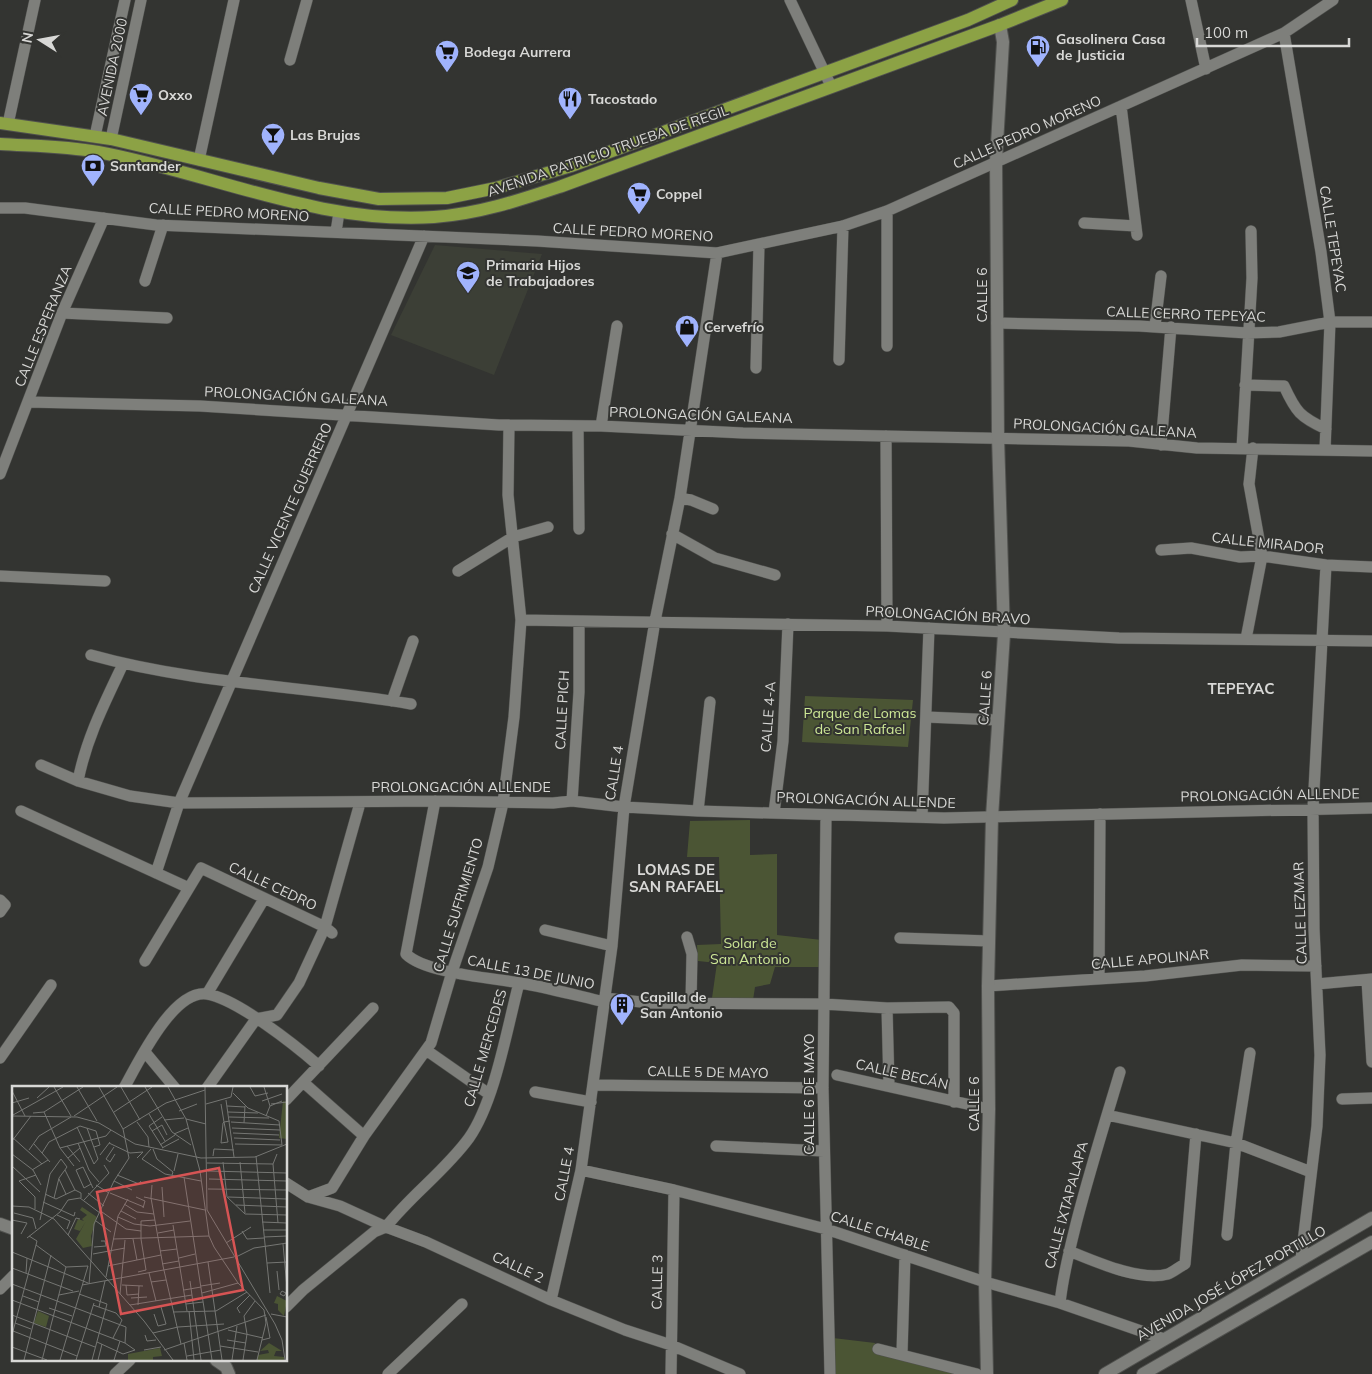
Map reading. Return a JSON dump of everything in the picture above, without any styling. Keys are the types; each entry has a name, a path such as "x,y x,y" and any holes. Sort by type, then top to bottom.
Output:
{"main road":[{"path":"977,17 987,0"},
{"name":"AVENIDA PATRICIO TRUEBA DE REGIL","path":"0,144 97,152 339,212 406,218 436,217 493,208 562,186 1000,25 1062,0"},
{"name":"AVENIDA PATRICIO TRUEBA DE REGIL","path":"4,123 95,136 319,188 379,199 447,198 496,188 571,166 977,17 1005,1"},
{"path":"1000,25 1005,1 1020,10 1037,10"},
{"path":"977,17 987,16 995,19 1000,25"}],"street":[{"path":"4,123 35,0"},
{"name":"AVENIDA 2000","path":"95,136 125,0"},
{"name":"AVENIDA 2000","path":"111,140 141,0"},
{"path":"199,160 234,0"},
{"path":"290,60 307,0"},
{"path":"790,0 830,86"},
{"path":"1191,0 1206,69"},
{"name":"CALLE PEDRO MORENO","path":"0,208 25,208 163,225 424,236 717,253 843,226 887,211 1284,34 1333,0"},
{"name":"CALLE 6","path":"987,1374 985,1282 989,1109 989,941 992,817 1004,634 998,438 997,323 996,161 1003,62 1003,42 1000,25"},
{"name":"CALLE TEPEYAC","path":"1284,34 1321,252 1330,322 1325,450"},
{"path":"1084,223 1137,230 1121,106"},
{"path":"887,211 888,346"},
{"path":"336,232 339,212"},
{"name":"CALLE ESPERANZA","path":"0,474 62,313 104,218"},
{"path":"145,280 163,225"},
{"path":"838,360 843,226"},
{"path":"1246,639 1262,556 1249,484 1245,385 1252,278 1251,231"},
{"name":"CALLE VICENTE GUERRERO","path":"156,873 179,803 424,236"},
{"path":"756,368 759,244"},
{"name":"CALLE 4","path":"552,1300 581,1170 612,946 624,807 655,621 680,498 717,253"},
{"path":"1155,326 1161,276"},
{"path":"62,313 168,318"},
{"name":"CALLE CERRO TEPEYAC","path":"997,323 1155,326 1247,333 1279,332 1330,322 1372,322"},
{"path":"601,426 617,326"},
{"path":"1161,445 1171,327"},
{"path":"1245,385 1284,386 1292,404 1304,419 1326,429"},
{"name":"PROLONGACIÓN GALEANA","path":"28,402 200,406 509,425 1129,441 1197,448 1372,451"},
{"name":"CALLE SUFRIMIENTO","path":"308,1197 332,1188 364,1136 431,1043 452,972 488,867 503,803 514,717 521,620 508,495 509,425"},
{"path":"578,426 578,530"},
{"path":"886,436 887,626"},
{"path":"680,498 691,500 713,510"},
{"path":"458,570 513,538 548,527"},
{"path":"672,534 715,558 775,575"},
{"name":"CALLE MIRADOR","path":"1161,550 1191,548 1240,557 1262,556 1326,564 1372,567"},
{"name":"CALLE LEZMAR","path":"1302,1259 1320,1055 1313,808 1326,564"},
{"path":"0,576 105,581"},
{"name":"PROLONGACIÓN BRAVO","path":"521,620 887,626 1004,634 1129,638 1372,641"},
{"name":"CALLE PICH","path":"572,801 579,692 579,621"},
{"name":"CALLE 4-A","path":"774,812 783,741 788,624"},
{"path":"922,817 929,628"},
{"path":"392,701 413,641"},
{"path":"91,655 123,664 232,682 411,704"},
{"path":"78,780 87,743 123,664"},
{"path":"698,810 710,702"},
{"path":"926,717 998,720"},
{"name":"PROLONGACIÓN ALLENDE","path":"41,764 78,780 130,796 179,803 434,801 552,803 572,801 624,807 922,817 1372,808"},
{"name":"CALLE 13 DE JUNIO","path":"434,801 406,954 412,960 452,972 605,1000 650,1003 824,1004 887,1008 949,1007 954,1013 954,1102"},
{"name":"PROLONGACIÓN ALLENDE","path":"256,1019 277,1015 299,984 328,930 360,803"},
{"path":"21,811 189,888 145,961"},
{"name":"CALLE 6 DE MAYO","path":"826,814 823,1088 830,1374"},
{"path":"1099,978 1100,814"},
{"name":"CALLE CEDRO","path":"189,888 201,868 328,930"},
{"path":"207,994 264,899"},
{"path":"0,900 5,905 0,912"},
{"path":"545,930 612,946"},
{"path":"687,937 692,954 691,1002"},
{"path":"900,938 989,941"},
{"name":"CALLE APOLINAR","path":"988,986 1145,976 1242,965 1316,966"},
{"path":"1317,984 1369,979 1372,1062"},
{"name":"CALLE MERCEDES","path":"288,1304 374,1232 386,1227 470,1137 489,1094 519,983"},
{"path":"0,1058 51,985"},
{"path":"125,1086 159,1029 179,1003 201,994 219,996 293,1044 319,1066"},
{"path":"288,1098 373,1008"},
{"path":"887,1008 889,1086"},
{"path":"208,1086 256,1019"},
{"path":"426,1050 489,1094"},
{"path":"145,1052 173,1086"},
{"path":"1226,1235 1236,1143 1250,1053"},
{"name":"CALLE IXTAPALAPA","path":"1060,1303 1062,1277 1094,1155 1120,1072"},
{"name":"CALLE BECÁN","path":"837,1075 989,1109"},
{"path":"303,1082 364,1136"},
{"name":"CALLE 5 DE MAYO","path":"593,1085 823,1088"},
{"path":"536,1092 591,1102"},
{"path":"1342,1100 1372,1098"},
{"path":"1107,1115 1236,1143 1311,1172"},
{"path":"1069,1251 1109,1267 1138,1274 1167,1274 1185,1264 1196,1134"},
{"path":"716,1146 824,1151"},
{"name":"CALLE CHABLE","path":"581,1170 674,1190 826,1229 985,1282 1060,1303 1164,1339"},
{"name":"CALLE 2","path":"288,1185 308,1197 340,1206 386,1227 426,1242 552,1300 625,1330 671,1345 740,1374"},
{"name":"CALLE 3","path":"671,1374 674,1190"},
{"name":"AVENIDA JOSÉ LÓPEZ PORTILLO","path":"1105,1374 1372,1218"},
{"path":"0,1224 12,1228"},
{"path":"1143,1374 1372,1242"},
{"path":"902,1353 905,1255"},
{"path":"1276,1274 1286,1292"},
{"path":"0,1290 12,1277"},
{"path":"388,1374 462,1304"},
{"path":"878,1349 902,1353 977,1374"},
{"path":"115,1374 128,1362"}],"shaded area":[{"name":"Primaria Hijos de Trabajadores","path":"435,245 542,254 494,375 391,335"}],"green space":[{"name":"Parque de Lomas de San Rafael","path":"805,696 913,700 908,747 802,742"},
{"name":"Solar de San Antonio","path":"750,820 750,855 777,854 777,935 822,940 822,967 775,967 770,984 755,987 753,1000 712,998 717,963 698,961 697,945 721,944 719,857 687,857 690,821"},
{"path":"833,1338 875,1343 875,1347 975,1374 833,1374"}],"place":[{"name":"Gasolinera Casa de Justicia","path":"1038,68"},
{"name":"Bodega Aurrera","path":"447,73"},
{"name":"Oxxo","path":"141,116"},
{"name":"Tacostado","path":"570,120"},
{"name":"Las Brujas","path":"273,156"},
{"name":"Santander","path":"93,187"},
{"name":"Coppel","path":"639,215"},
{"name":"Primaria Hijos de Trabajadores","path":"468,294"},
{"name":"Cervefrío","path":"687,348"},
{"name":"Capilla de San Antonio","path":"622,1026"}],"district":[{"name":"TEPEYAC","path":"1241,688"},
{"name":"LOMAS DE SAN RAFAEL","path":"676,878"}]}
